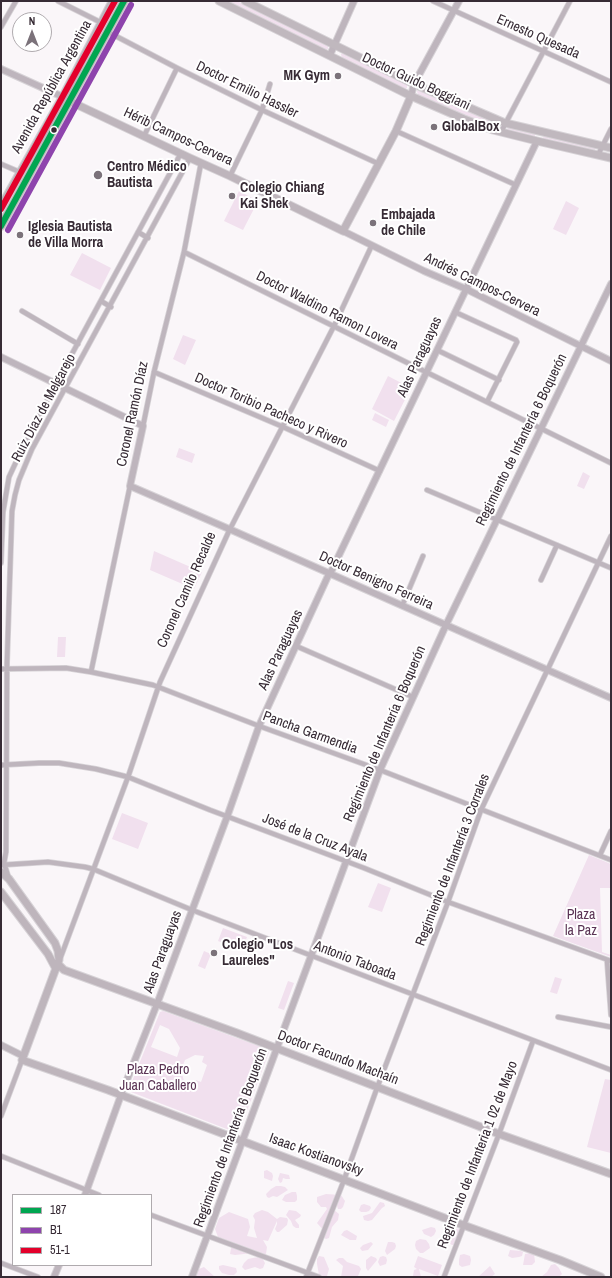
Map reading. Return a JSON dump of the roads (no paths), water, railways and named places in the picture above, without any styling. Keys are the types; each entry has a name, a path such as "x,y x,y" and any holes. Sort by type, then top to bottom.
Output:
{"highway":[{"name":"Avenida República Argentina","path":"1,207 113,1"},
{"name":"Avenida República Argentina","path":"1,226 124,1"}],"main road":[{"name":"Doctor Guido Boggiani","path":"220,1 411,96 464,119 501,132 611,158"},
{"name":"Doctor Guido Boggiani","path":"245,1 414,84 505,124 611,148"},
{"path":"343,231 396,131 411,96"},
{"name":"Hérib Campos-Cervera","path":"62,97 343,231"},
{"path":"1,872 9,879 54,943 58,951 58,965"},
{"name":"Doctor Facundo Machaín","path":"1,892 48,954 64,970 276,1048 499,1134 611,1174"},
{"name":"Coronel Camilo Recalde","path":"22,1058 58,965"},
{"name":"Isaac Kostianovsky","path":"22,1058 600,1277"}],"street":[{"path":"1,27 16,1"},
{"path":"58,1 102,23"},
{"path":"330,55 354,1"},
{"name":"Ernesto Quesada","path":"433,1 611,82"},
{"path":"411,96 414,84 459,1"},
{"path":"501,132 570,1"},
{"name":"Doctor Emilio Hassler","path":"108,32 176,68 262,110 379,164"},
{"path":"144,136 176,68"},
{"name":"Hérib Campos-Cervera","path":"1,69 62,97"},
{"path":"230,176 262,110 270,84"},
{"path":"598,155 611,129"},
{"path":"396,131 516,185"},
{"name":"Alas Paraguayas","path":"86,1193 121,1095 157,1004 260,726 328,576 380,471 540,132"},
{"name":"Ruiz Díaz de Melgarejo","path":"1,563 3,512 9,477 25,442 180,153"},
{"name":"Ruiz Díaz de Melgarejo","path":"9,879 3,864 3,836 7,764 11,542 14,501 19,480 32,449 111,307 190,158"},
{"name":"Coronel Ramón Díaz","path":"91,672 154,372 184,252 201,163"},
{"path":"1,164 28,176"},
{"name":"Andrés Campos-Cervera","path":"343,231 466,289 611,361"},
{"path":"138,232 148,238"},
{"name":"Coronel Camilo Recalde","path":"58,965 128,777 158,686 230,529 334,326 372,245"},
{"name":"Doctor Waldino Ramon Lovera","path":"184,252 611,463"},
{"name":"Regimiento de Infantería 6 Boquerón","path":"192,1277 380,770 446,625 611,284"},
{"path":"101,301 111,307"},
{"path":"22,311 78,344"},
{"path":"455,312 516,340 517,344 487,402"},
{"path":"437,350 499,380"},
{"path":"1,358 143,426"},
{"name":"Doctor Toribio Pacheco y Rivero","path":"154,372 282,426 380,471"},
{"path":"16,462 25,467"},
{"name":"Doctor Benigno Ferreira","path":"130,486 611,698"},
{"path":"427,490 611,568"},
{"name":"Regimiento de Infantería 3 Corrales","path":"307,1275 344,1180 481,810 611,536"},
{"path":"2,542 11,542"},
{"path":"541,580 557,545"},
{"path":"402,606 423,556"},
{"path":"296,646 413,697"},
{"name":"Pancha Garmendia","path":"1,669 66,668 158,686 611,860"},
{"name":"José de la Cruz Ayala","path":"1,765 59,763 96,769 128,777 227,817 345,861 448,902 609,961"},
{"path":"600,855 611,831"},
{"name":"Antonio Taboada","path":"3,864 48,862 93,869 192,910 611,1070"},
{"path":"609,961 611,1015"},
{"path":"558,1017 611,1027"},
{"name":"Regimiento de Infanteria 1 02 de Mayo","path":"444,1277 499,1134 533,1040"},
{"path":"1,1045 22,1058"},
{"name":"Coronel Camilo Recalde","path":"1,1116 22,1058"},
{"path":"1,1156 86,1193"},
{"path":"152,1215 307,1275 319,1277"},
{"path":"1,1263 38,1277"},
{"path":"54,1277 59,1266"}],"place":[{"name":"MK Gym","path":"338,76"},
{"name":"GlobalBox","path":"434,127"},
{"name":"Centro Médico Bautista","path":"98,175"},
{"name":"Colegio Chiang Kai Shek","path":"232,196"},
{"name":"Embajada de Chile","path":"373,223"},
{"name":"Iglesia Bautista de Villa Morra","path":"20,235"},
{"name":"Colegio \"Los Laureles\"","path":"214,953"}],"park label":[{"name":"Plaza la Paz","path":"581,924"},
{"name":"Plaza Pedro Juan Caballero","path":"158,1078"}]}
